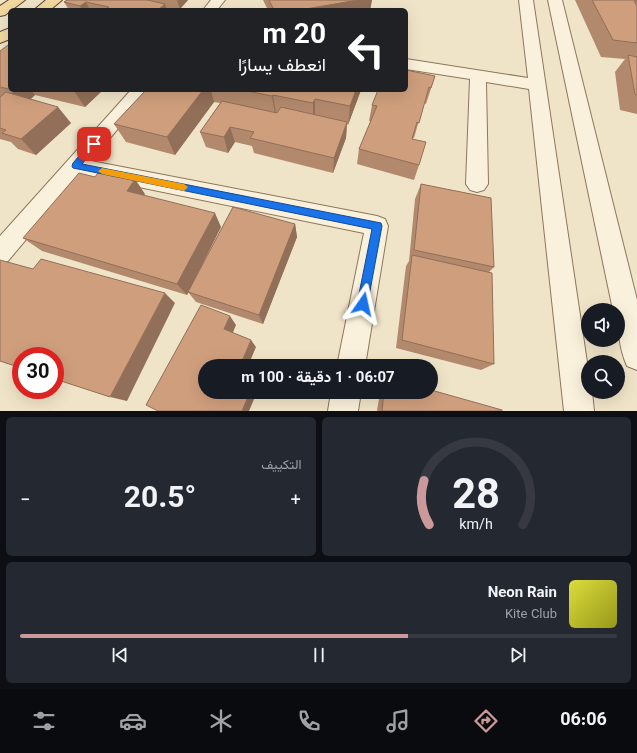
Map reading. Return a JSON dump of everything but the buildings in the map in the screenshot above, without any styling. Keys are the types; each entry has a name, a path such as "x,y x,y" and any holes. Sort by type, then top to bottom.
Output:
{"main road":[{"path":"0,12 18,0"},
{"path":"44,8 55,0"}],"street":[{"path":"212,8 218,0"},
{"path":"526,0 579,411"},
{"path":"555,0 637,356"},
{"path":"408,64 537,85"},
{"path":"477,184 478,76"},
{"path":"0,253 139,92"},
{"path":"76,166 377,226 352,359"},
{"path":"343,411 345,399"}],"slow traffic":[{"path":"102,171 184,187"}],"route":[{"path":"94,144 76,166 377,226 363,304"}]}
